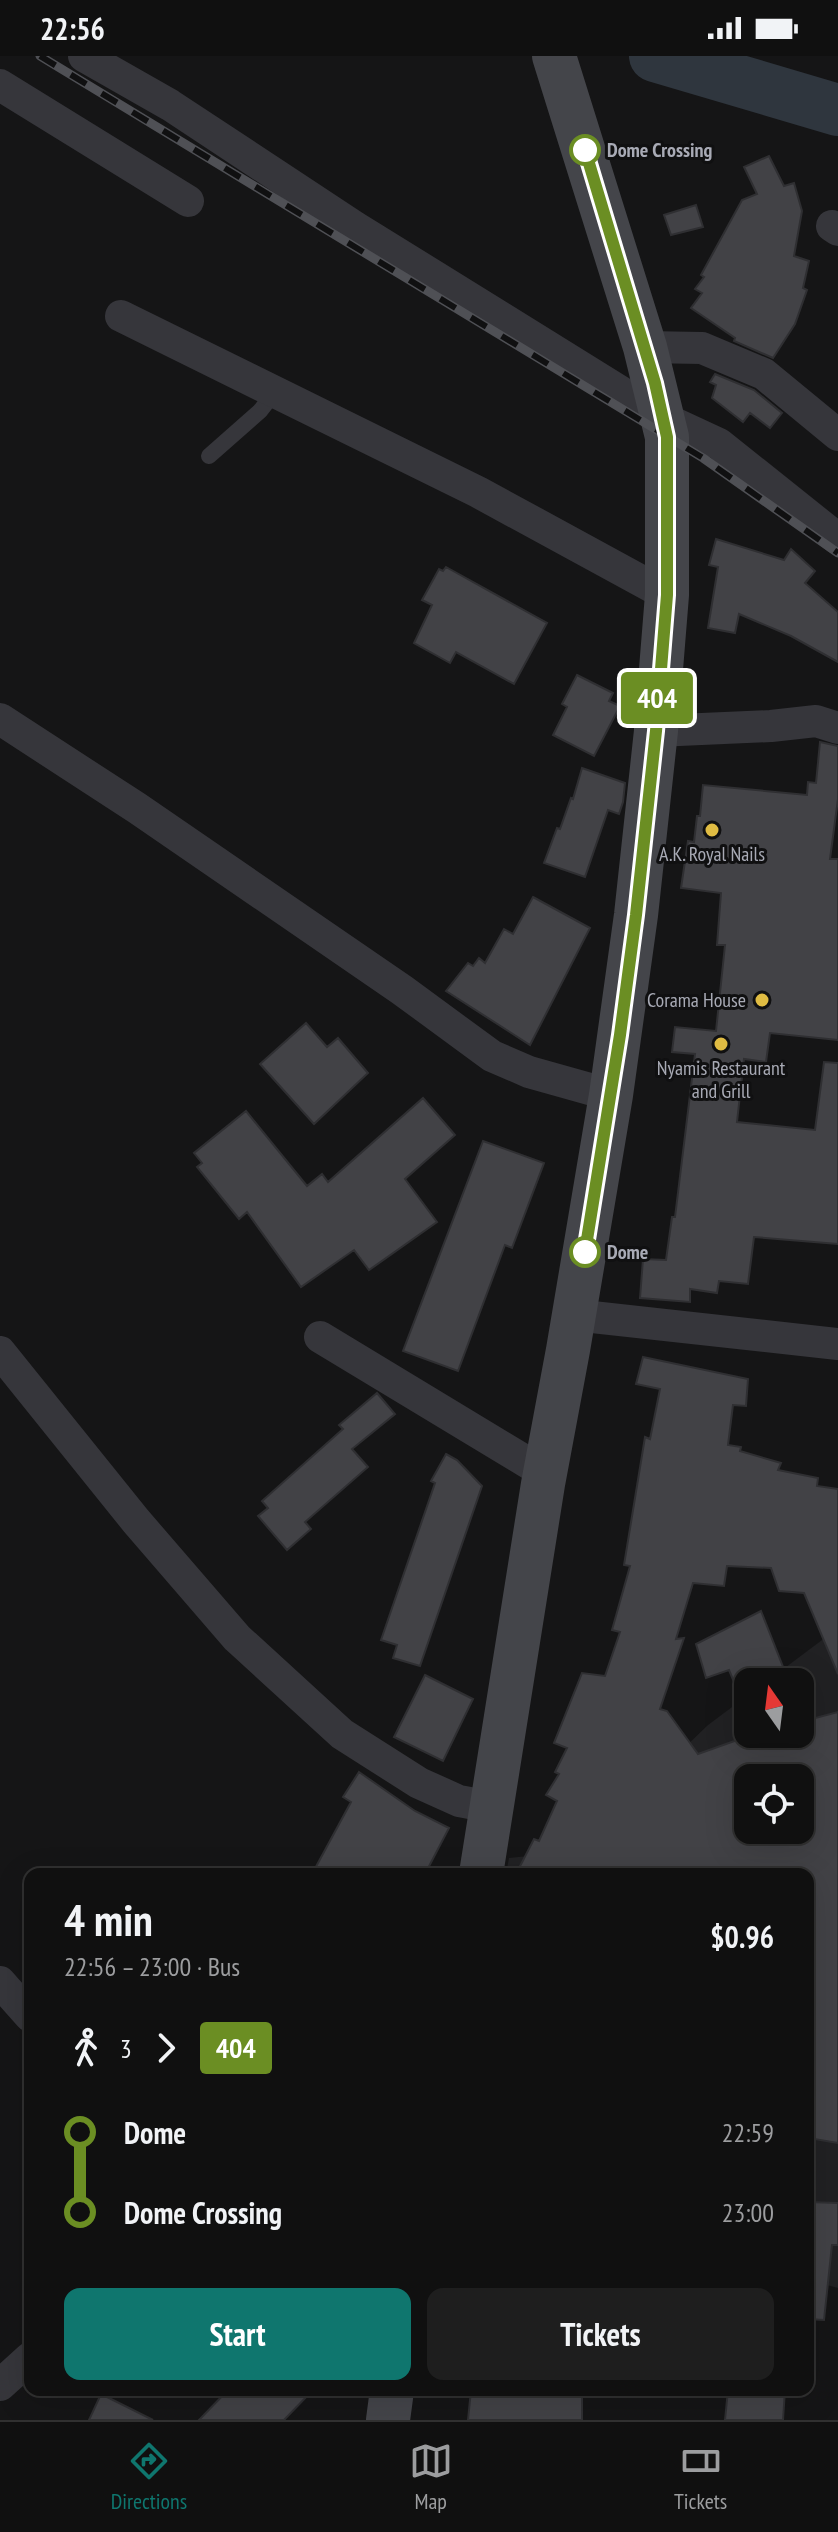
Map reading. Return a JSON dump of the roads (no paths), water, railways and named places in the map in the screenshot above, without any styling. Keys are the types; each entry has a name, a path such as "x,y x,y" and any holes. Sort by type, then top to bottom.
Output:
{"main road":[{"path":"482,1868 545,1473 611,1095 636,915 667,595 667,437 645,347 560,72"},
{"path":"388,2420 391,2396"}],"street":[{"path":"84,56 170,105 355,227 663,418 719,444 838,539"},
{"path":"0,85 188,201"},
{"path":"121,316 478,492 667,595"},
{"path":"645,347 702,348 764,374 838,435"},
{"path":"656,731 816,721 838,728"},
{"path":"4,727 137,808 402,990 492,1056 529,1072 611,1095"},
{"path":"574,1315 838,1344"},
{"path":"320,1337 545,1473"},
{"path":"0,1352 136,1521 237,1638 342,1734 419,1783 459,1801 491,1807"},
{"path":"0,1982 24,2009"},
{"path":"0,2385 24,2363"}],"lane":[{"path":"209,456 260,411 274,393"}],"waterway":[{"path":"655,56 838,110"}],"railway":[{"path":"40,56 703,458 838,553"}],"place":[{"name":"Dome Crossing","path":"585,150"},
{"name":"A.K. Royal Nails","path":"712,830"},
{"name":"Corama House","path":"762,1000"},
{"name":"Nyamis Restaurant and Grill","path":"721,1044"},
{"name":"Dome","path":"585,1252"}]}
